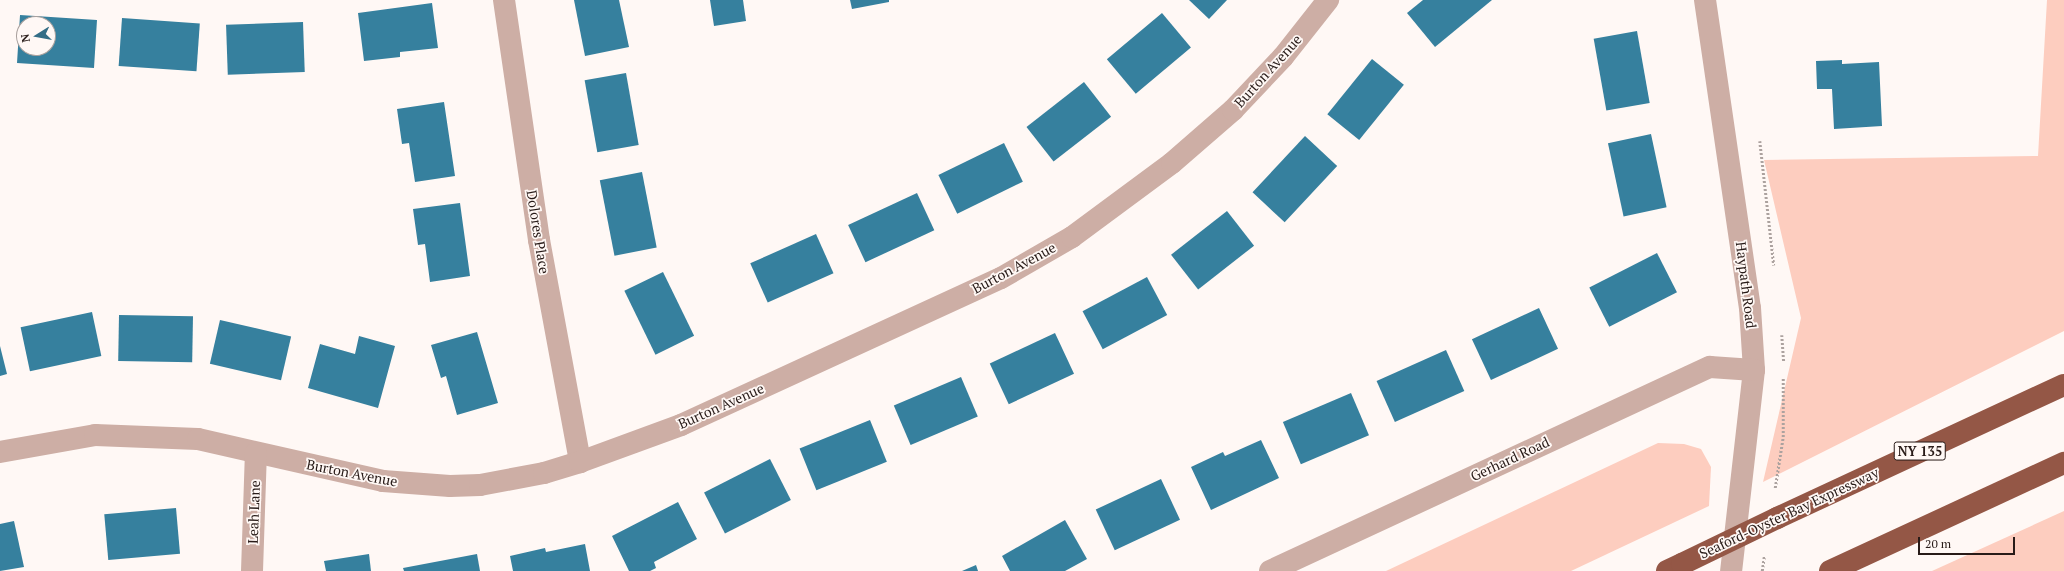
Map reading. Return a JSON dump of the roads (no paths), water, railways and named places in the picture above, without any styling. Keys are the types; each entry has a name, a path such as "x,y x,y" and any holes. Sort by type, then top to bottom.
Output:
{"highway":[{"name":"Seaford-Oyster Bay Expressway","path":"1675,567 2064,385"},
{"path":"1830,571 2064,463"}],"street":[{"name":"Dolores Place","path":"504,0 539,240 580,462"},
{"name":"Burton Avenue","path":"0,452 95,435 198,439 383,481 450,486 480,485 544,473 580,462 681,425 1001,278 1072,237 1172,163 1233,110 1283,57 1328,0"},
{"name":"Haypath Road","path":"1706,0 1750,308 1754,370 1731,571"},
{"name":"Gerhard Road","path":"1270,571 1710,366 1754,370"},
{"name":"Leah Lane","path":"252,571 256,452"}]}
